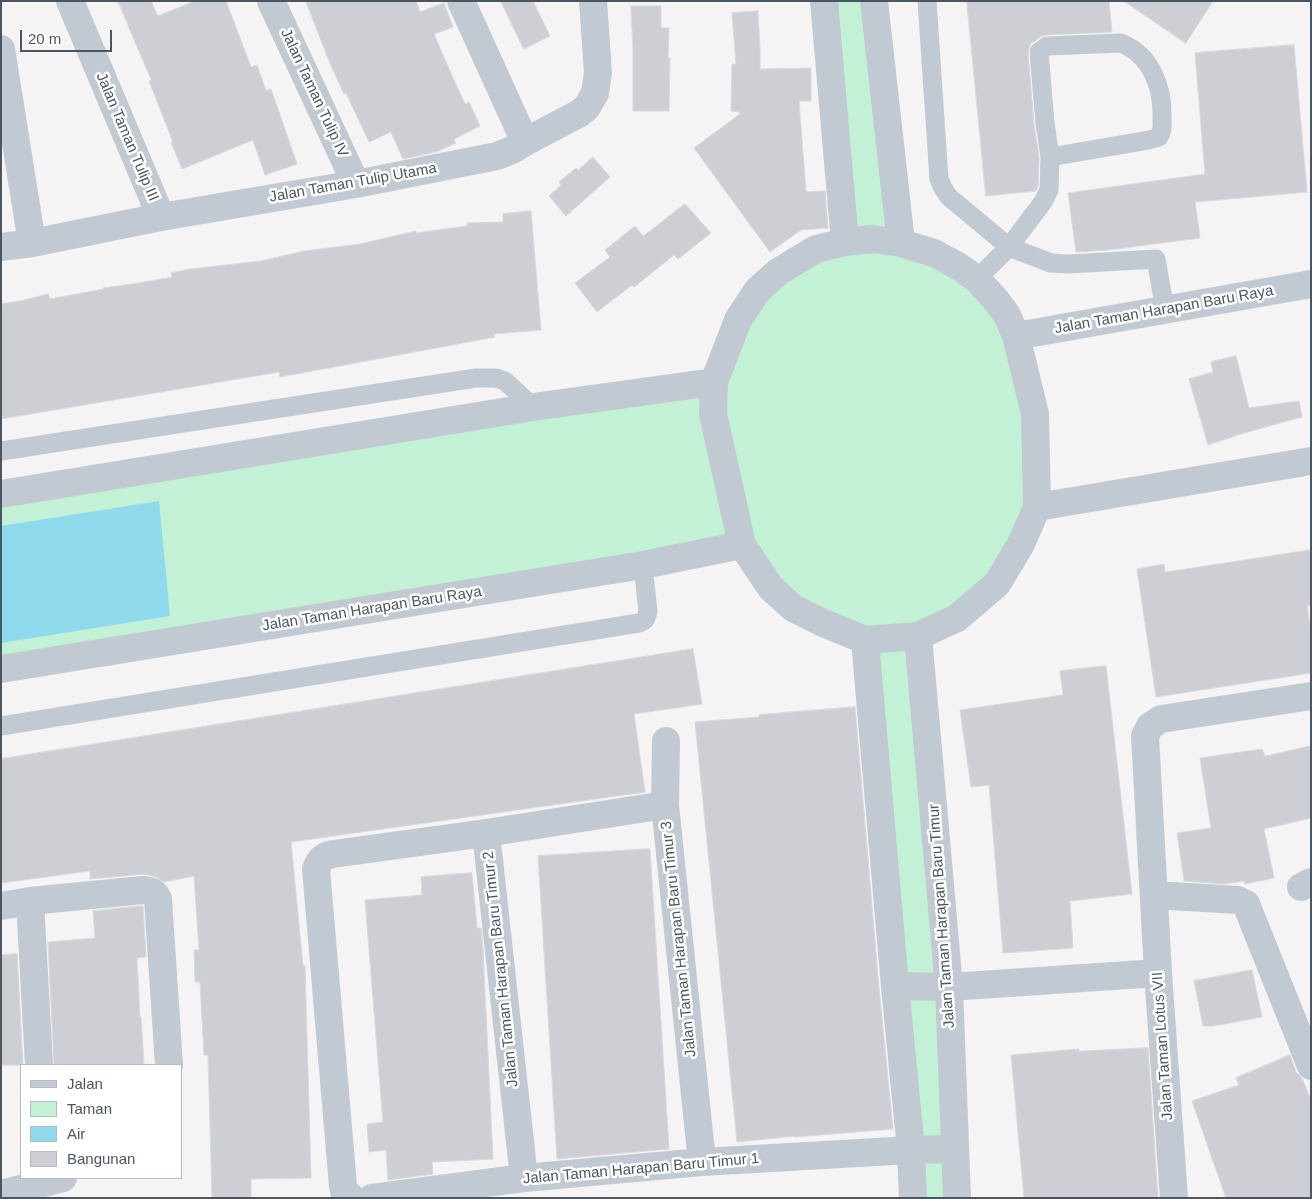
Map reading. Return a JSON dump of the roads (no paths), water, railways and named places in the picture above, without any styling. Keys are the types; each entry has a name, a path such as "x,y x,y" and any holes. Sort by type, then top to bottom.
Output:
{"street":[{"name":"Jalan Taman Tulip III","path":"70,1 161,217"},
{"name":"Jalan Taman Tulip IV","path":"271,1 356,184"},
{"path":"461,1 525,142"},
{"name":"Jalan Taman Tulip Utama","path":"1,247 32,243 161,217 356,184 497,156 512,150 580,113 587,107 595,93 598,73 592,1"},
{"path":"824,1 845,242"},
{"path":"874,1 901,243"},
{"path":"1,49 32,243"},
{"path":"873,239 901,243 934,253 977,279 1007,314 1016,336 1035,414 1037,507 1021,544 996,584 957,618 918,636 865,640 823,623 793,608 771,588 742,545 713,414 714,382 738,320 757,291 778,272 816,249 845,242 873,239"},
{"name":"Jalan Taman Harapan Baru Raya","path":"1016,336 1311,284"},
{"path":"1,494 534,407 714,382"},
{"path":"1037,507 1311,461"},
{"name":"Jalan Taman Harapan Baru Raya","path":"1,669 643,565 742,545"},
{"name":"Jalan Taman Harapan Baru Timur","path":"918,636 949,987 957,1198"},
{"path":"865,640 911,1150 913,1198"},
{"name":"Jalan Taman Lotus VII","path":"1174,1198 1158,973 1145,736 1150,726 1161,720 1311,696"},
{"path":"665,805 666,741"},
{"name":"Jalan Taman Harapan Baru Timur 3","path":"486,833 665,805 702,1162"},
{"name":"Jalan Taman Harapan Baru Timur 2","path":"352,1198 344,1191 343,1186 316,869 319,861 324,856 333,854 486,833 524,1178"},
{"path":"1,906 30,901 143,890 156,894 158,899 169,1064"},
{"path":"1154,895 1238,900 1246,904 1311,1066"},
{"path":"30,901 39,1064"},
{"path":"895,986 949,987 1158,973"},
{"name":"Jalan Taman Harapan Baru Timur 1","path":"372,1198 524,1178 702,1162 911,1150 955,1150"},
{"path":"1,1194 51,1179"}],"lane":[{"path":"927,1 938,179 942,188 1009,247 1051,262 1069,264 1156,259 1165,310"},
{"path":"977,279 1009,247 1043,202 1049,190 1050,157 1045,123 1040,50 1047,46 1121,43 1128,46 1144,59 1159,84 1162,131 1159,137 1050,157"},
{"path":"1,451 476,378 496,378 505,382 534,407"},
{"path":"1,726 639,623 645,620 648,612 643,565"}],"water":[{"path":"159,501 170,616 1,643 1,526"}]}
